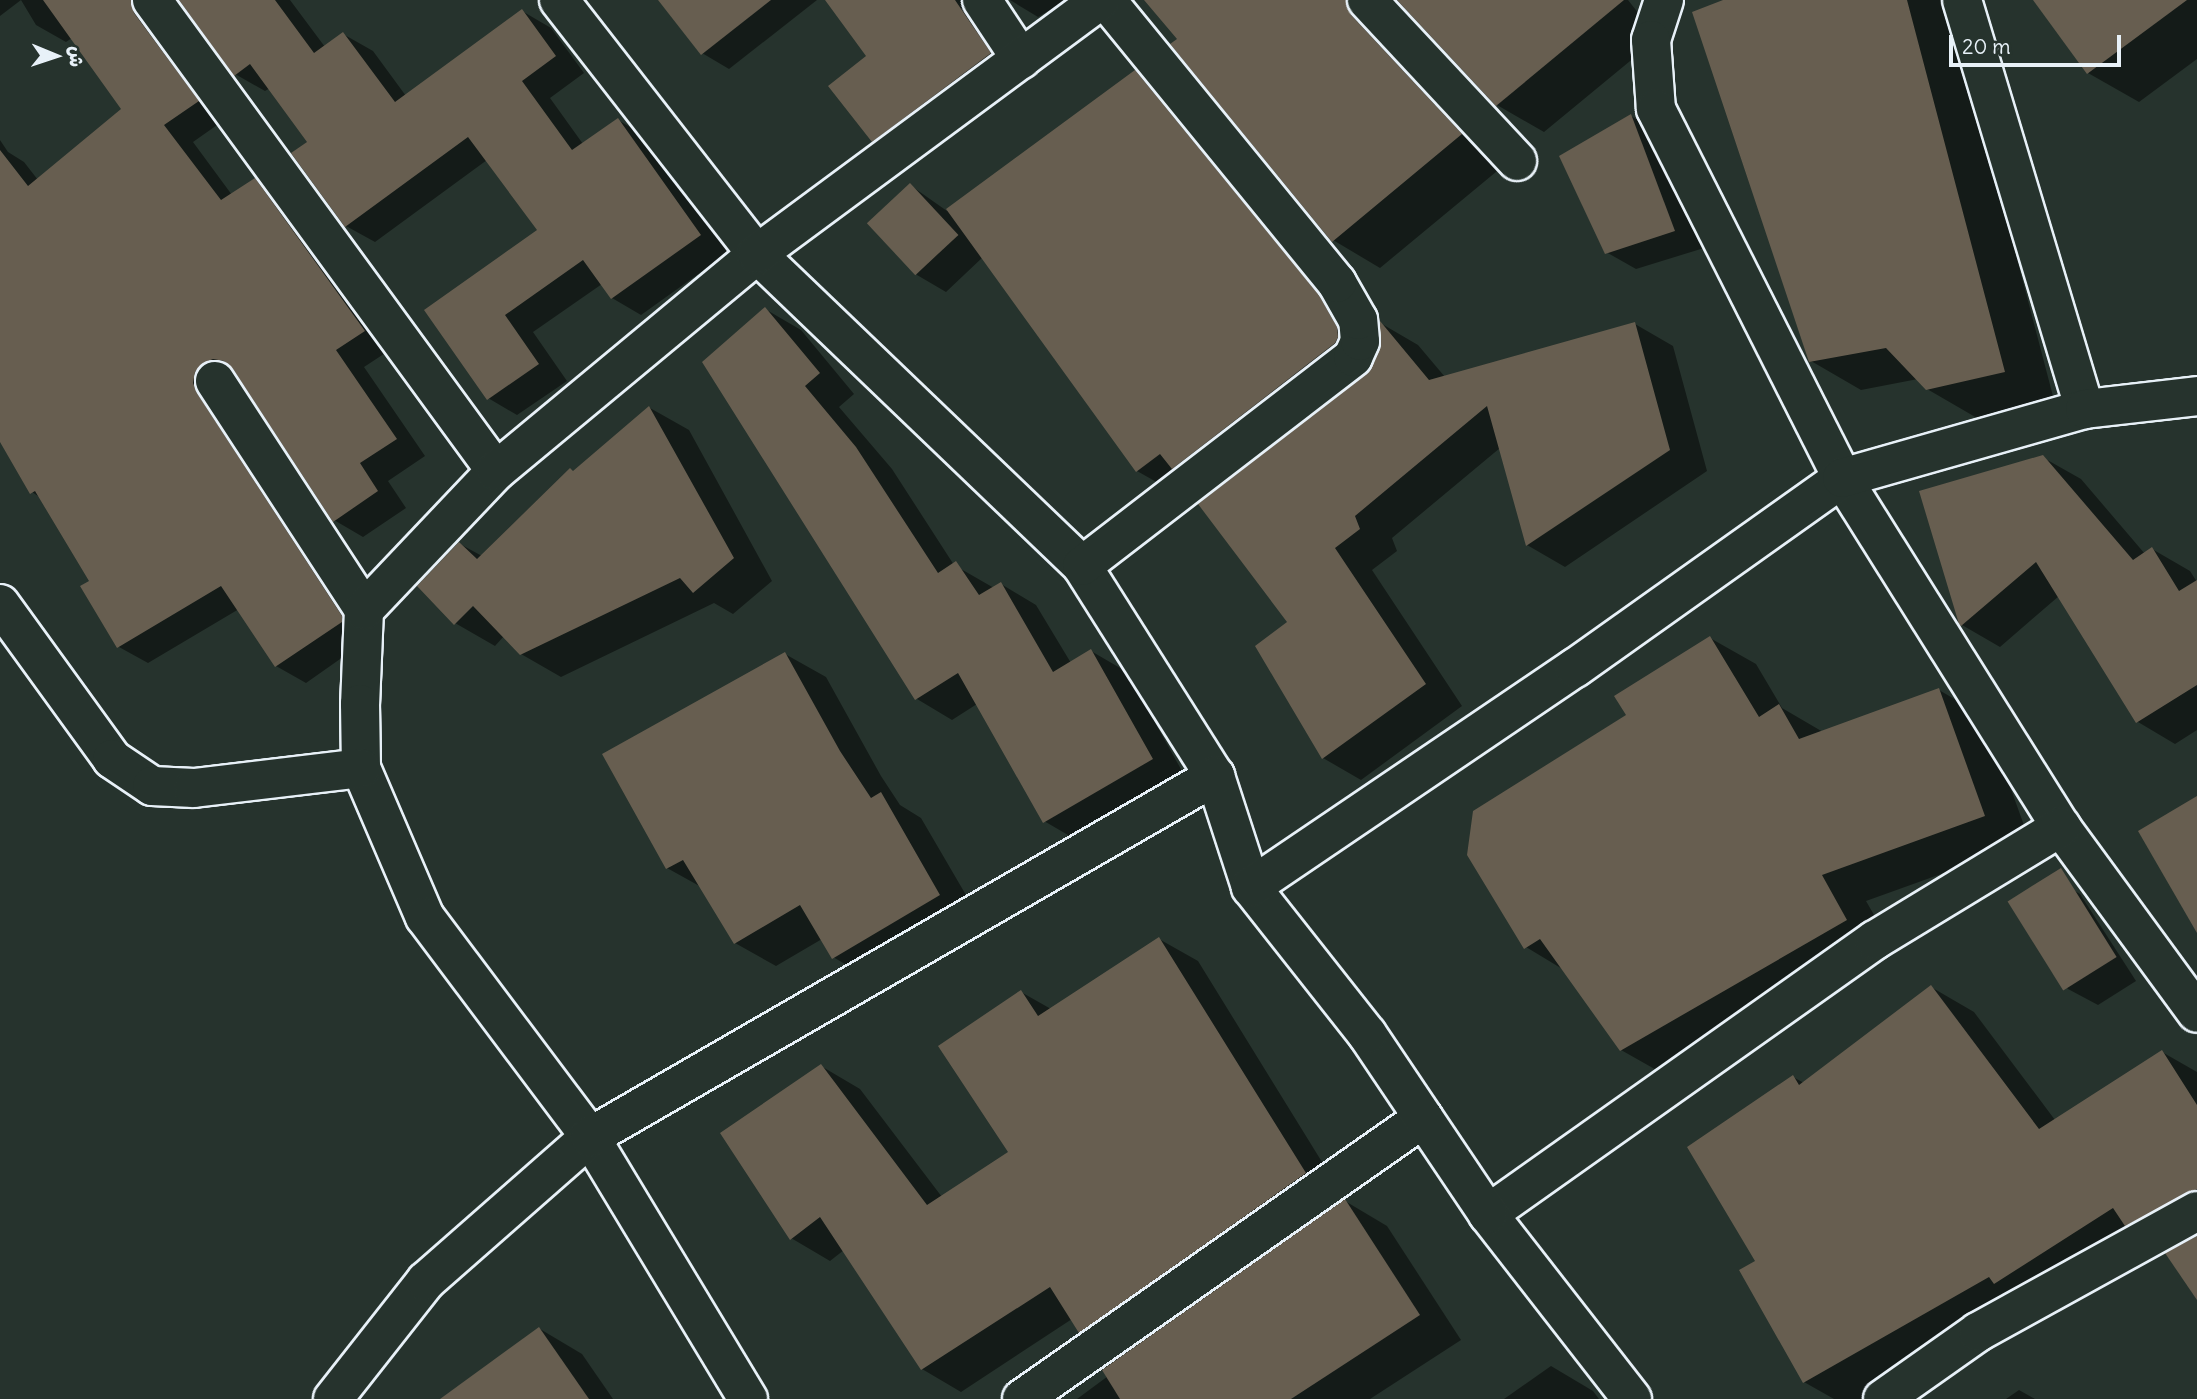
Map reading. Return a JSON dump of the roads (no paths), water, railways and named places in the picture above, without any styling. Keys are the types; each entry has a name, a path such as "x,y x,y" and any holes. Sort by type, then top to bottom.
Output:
{"street":[{"path":"152,0 496,471"},
{"path":"559,0 757,254 1082,565 1215,776 1251,887 1367,1034 1488,1214 1632,1399"},
{"path":"982,0 1021,59"},
{"path":"364,610 496,471 757,254 1100,0"},
{"path":"1082,565 1353,356 1360,341 1358,320 1337,283 1107,0"},
{"path":"1367,0 1517,161"},
{"path":"1664,0 1651,40 1656,108 1842,478 2061,827 2197,1013"},
{"path":"1962,0 2085,409"},
{"path":"215,381 364,610 360,704 361,768 425,917 590,1137 748,1399"},
{"path":"1251,887 1575,668 1842,478 2085,409 2197,396"},
{"path":"0,604 112,760 152,786 194,788 361,768"},
{"path":"333,1399 426,1282 590,1137 1215,776"},
{"path":"1488,1214 1875,940 2061,827"},
{"path":"1022,1399 1423,1118"},
{"path":"1883,1399 1978,1332 2197,1211"}]}
